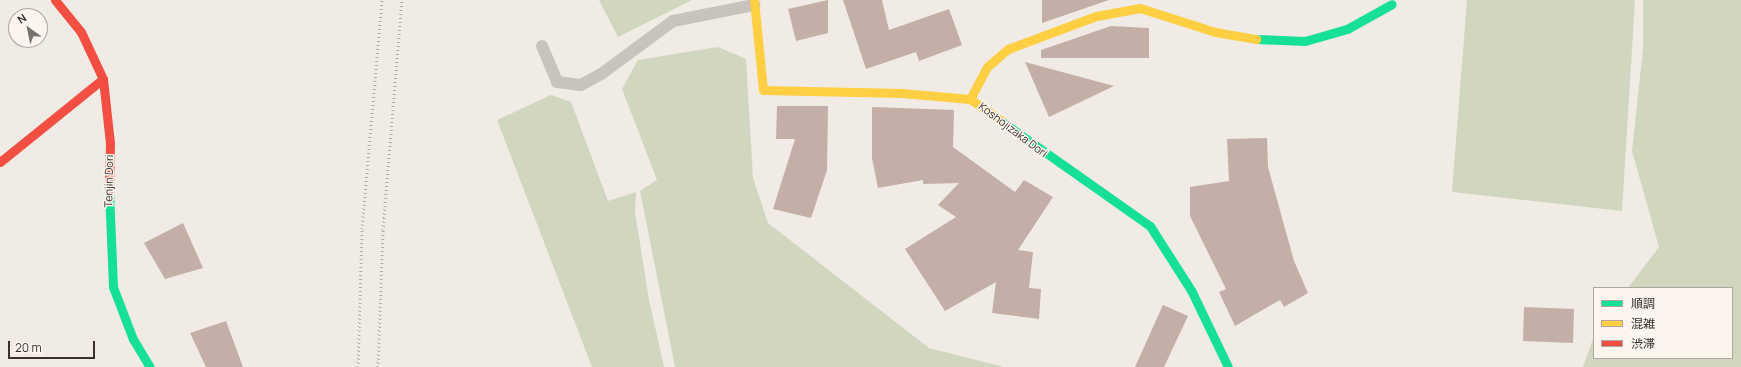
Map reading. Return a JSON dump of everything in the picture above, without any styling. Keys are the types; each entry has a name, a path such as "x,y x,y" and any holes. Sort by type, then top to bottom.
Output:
{"street":[{"name":"Tenjin Dori","path":"55,0 81,32 103,78 110,143 108,216 113,287 133,339 150,367"},
{"name":"Koshojizaka Dori","path":"754,2 763,90 902,93 970,99 1150,226 1191,290 1228,367"},
{"path":"970,99 987,67 1008,49 1096,16 1140,8 1215,32 1264,40 1305,41 1347,29 1392,4"},
{"path":"0,162 103,78"}],"lane":[{"path":"542,46 557,82 581,85 604,72 673,21 754,2"}],"green space":[{"path":"599,0 692,0 618,37"},
{"path":"1467,0 1635,0 1622,211 1452,192"},
{"path":"1643,0 1741,0 1741,367 1583,367 1593,339 1593,359 1733,359 1733,287 1629,287 1659,247 1632,151 1643,49"},
{"path":"718,47 746,59 753,178 768,223 929,348 1004,367 675,367 640,191 657,180 622,89 638,60"},
{"path":"551,95 571,102 608,201 636,192 635,212 649,300 664,367 592,367 497,120"}],"building":[{"path":"828,0 828,33 796,41 788,9"},
{"path":"843,0 882,0 889,30 949,9 962,45 919,61 916,52 866,69"},
{"path":"1042,0 1109,0 1042,23"},
{"path":"1111,26 1149,28 1149,58 1041,58 1041,50"},
{"path":"1025,62 1114,86 1049,117"},
{"path":"777,106 828,106 827,170 811,218 773,209 795,139 776,139"},
{"path":"872,107 954,110 953,147 1015,192 1024,180 1053,197 1018,250 1033,252 1029,288 1041,289 1039,319 992,313 996,282 945,311 905,249 956,217 938,205 959,183 923,184 923,180 878,188 872,158"},
{"path":"1267,138 1268,167 1294,261 1308,293 1284,307 1280,300 1235,326 1219,292 1226,289 1190,216 1190,187 1229,181 1227,139"},
{"path":"183,223 203,268 165,279 144,243"},
{"path":"1163,305 1188,316 1164,367 1135,367"},
{"path":"1524,307 1574,309 1573,343 1523,341"},
{"path":"226,321 243,367 206,367 190,333"}],"railway":[{"path":"358,367 362,229 382,0"},
{"path":"378,367 383,230 402,0"}],"traffic: fast":[{"path":"1256,39 1305,41 1347,29 1392,4"},
{"path":"1001,121 1150,226 1191,290 1228,367"},
{"path":"109,191 113,287 133,339 150,367"}],"traffic: slow":[{"path":"754,0 763,90 902,93 970,99 1001,121"},
{"path":"970,99 987,67 1008,49 1096,16 1140,8 1215,32 1256,39"}],"traffic: jam":[{"path":"55,0 81,32 103,79 110,143 109,191"},
{"path":"0,162 103,79"}]}
